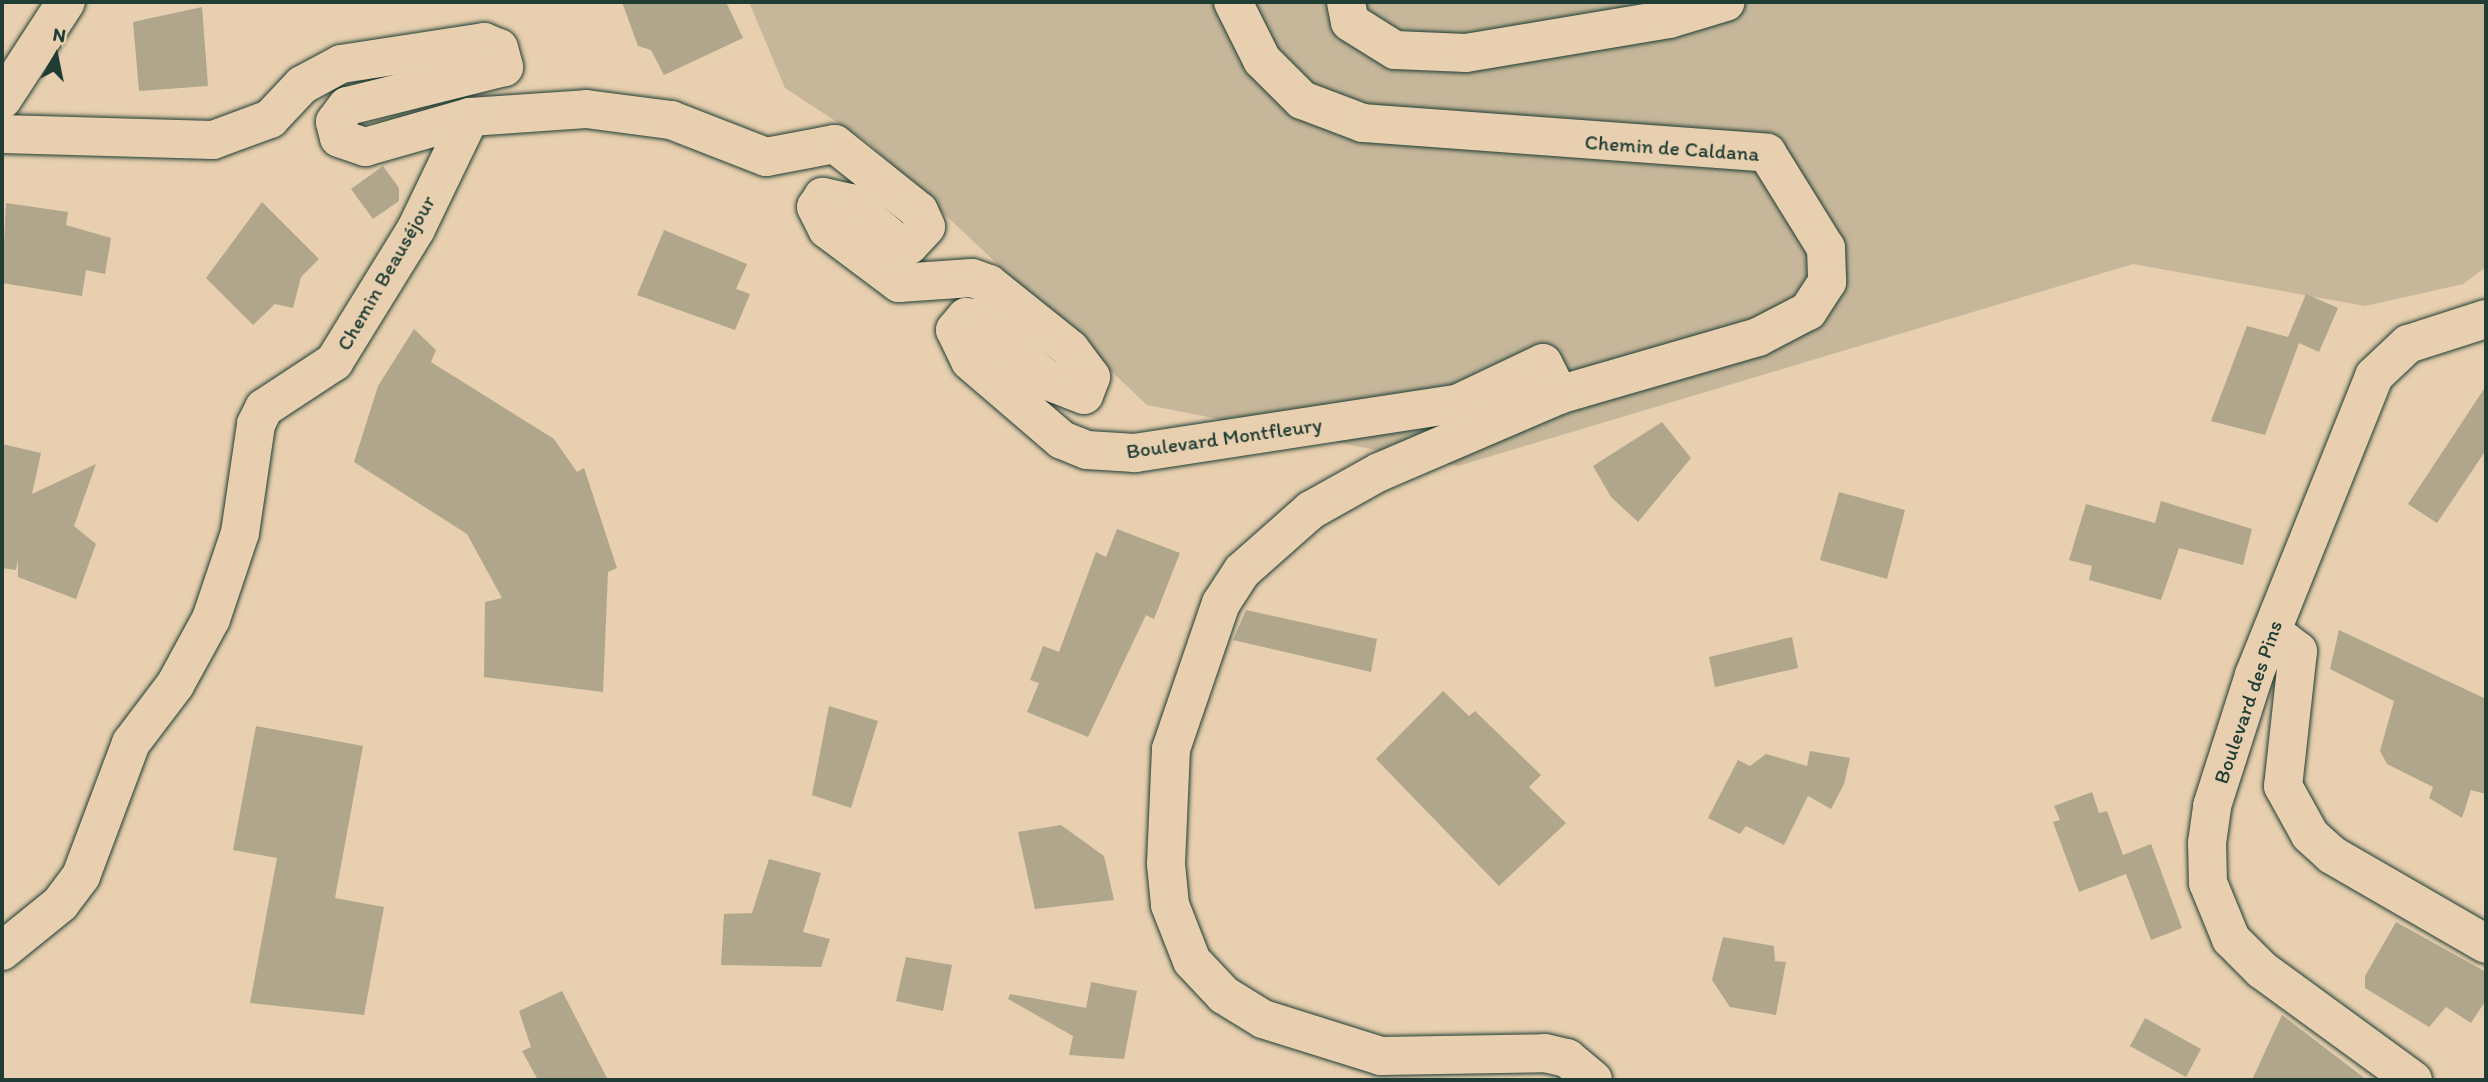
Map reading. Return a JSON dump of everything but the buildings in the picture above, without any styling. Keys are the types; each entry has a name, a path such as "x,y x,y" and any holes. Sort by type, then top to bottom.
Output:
{"street":[{"path":"2,100 66,2"},
{"name":"Chemin de Caldana","path":"1233,2 1262,60 1302,100 1363,123 1768,153 1826,248 1827,282 1808,311 1758,337 1559,395"},
{"path":"1346,2 1350,22 1395,50 1466,53 1669,19 1726,2"},
{"name":"Boulevard Montfleury","path":"2,134 213,140 270,119 302,85 341,64 484,42 505,57 494,73 361,100 339,113 336,131 347,145 365,147 470,117 630,110 766,158 815,144 843,148 919,211 926,227 909,245 897,243 850,203 823,197 816,206 827,229 899,283 972,278 989,284 1070,349 1091,377 1084,394 1050,382 975,318 966,317 956,330 970,361 1062,440 1087,450 1135,453 1458,404 1543,363 1559,395"},
{"name":"Chemin Beauséjour","path":"2,951 60,904 81,876 131,743 175,685 211,620 240,533 256,424 264,408 334,362 416,229 470,117"},
{"name":"Boulevard des Pins","path":"2413,1080 2262,970 2231,939 2207,883 2212,806 2272,631 2374,376 2408,344 2486,319"},
{"path":"1559,395 1380,472 1311,510 1242,571 1221,603 1171,749 1166,864 1170,905 1192,961 1224,995 1263,1019 1320,1042 1381,1056 1545,1053 1567,1058 1593,1080"},
{"path":"2272,631 2298,651 2283,786 2310,835 2332,855 2486,944"}],"shaded area":[{"path":"749,2 2486,2 2486,267 2463,284 2365,306 2133,264 1458,466 1147,405 869,143 785,88"}]}
